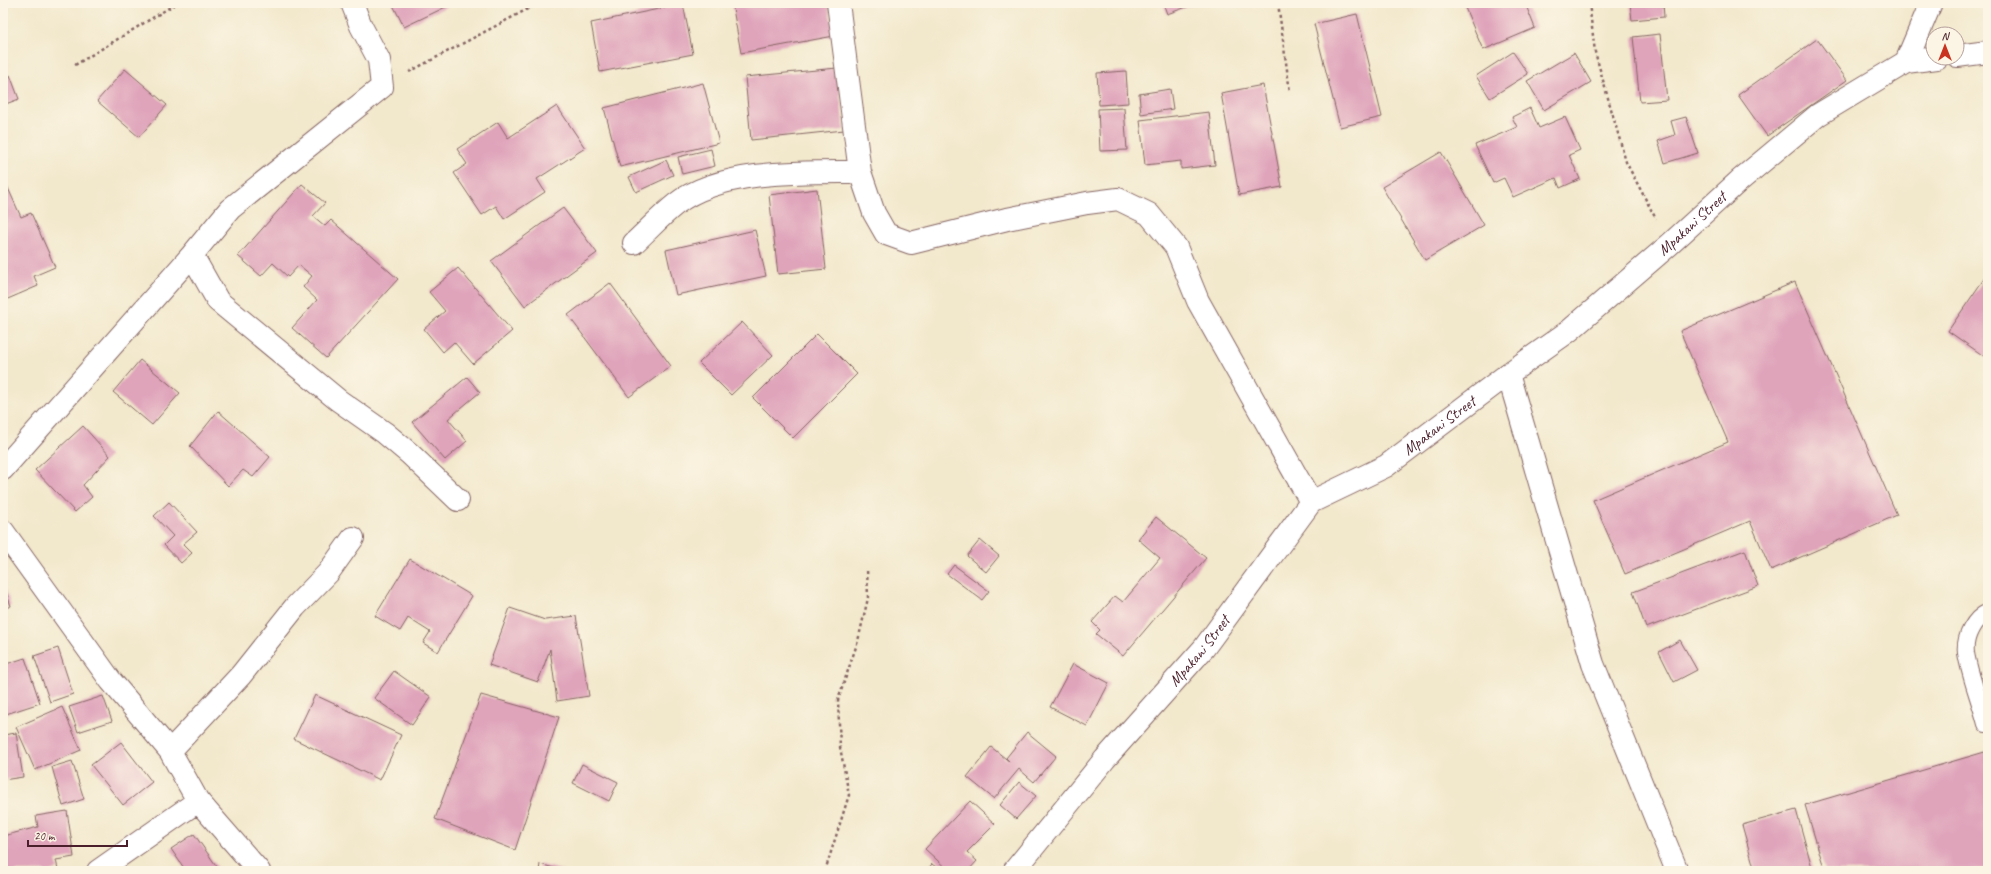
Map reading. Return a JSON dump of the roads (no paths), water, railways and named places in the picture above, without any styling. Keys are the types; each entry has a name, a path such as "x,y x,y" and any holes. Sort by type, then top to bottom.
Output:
{"street":[{"path":"3,469 230,209 382,87 379,60 361,26 352,3"},
{"path":"838,3 860,172 874,213 886,234 911,243 1007,219 1087,203 1118,199 1149,214 1176,248 1198,301 1311,502"},
{"path":"1906,62 1931,3"},
{"path":"1965,55 1988,52"},
{"name":"Mpakani Street","path":"1014,871 1105,760 1204,648 1311,502 1386,466 1508,374 1569,331 1669,245 1739,181 1818,115 1906,62 1925,59"},
{"path":"634,243 677,203 694,193 722,183 778,172 860,172"},
{"path":"192,254 218,301 338,400 395,441 458,500"},
{"path":"1508,374 1593,664 1677,871"},
{"path":"3,531 111,681 170,751 198,801 259,871"},
{"path":"170,751 241,676 295,607 328,573 353,538"},
{"path":"98,871 198,801"}],"lane":[{"path":"1986,724 1966,647 1970,630 1978,619 1988,612"}]}
